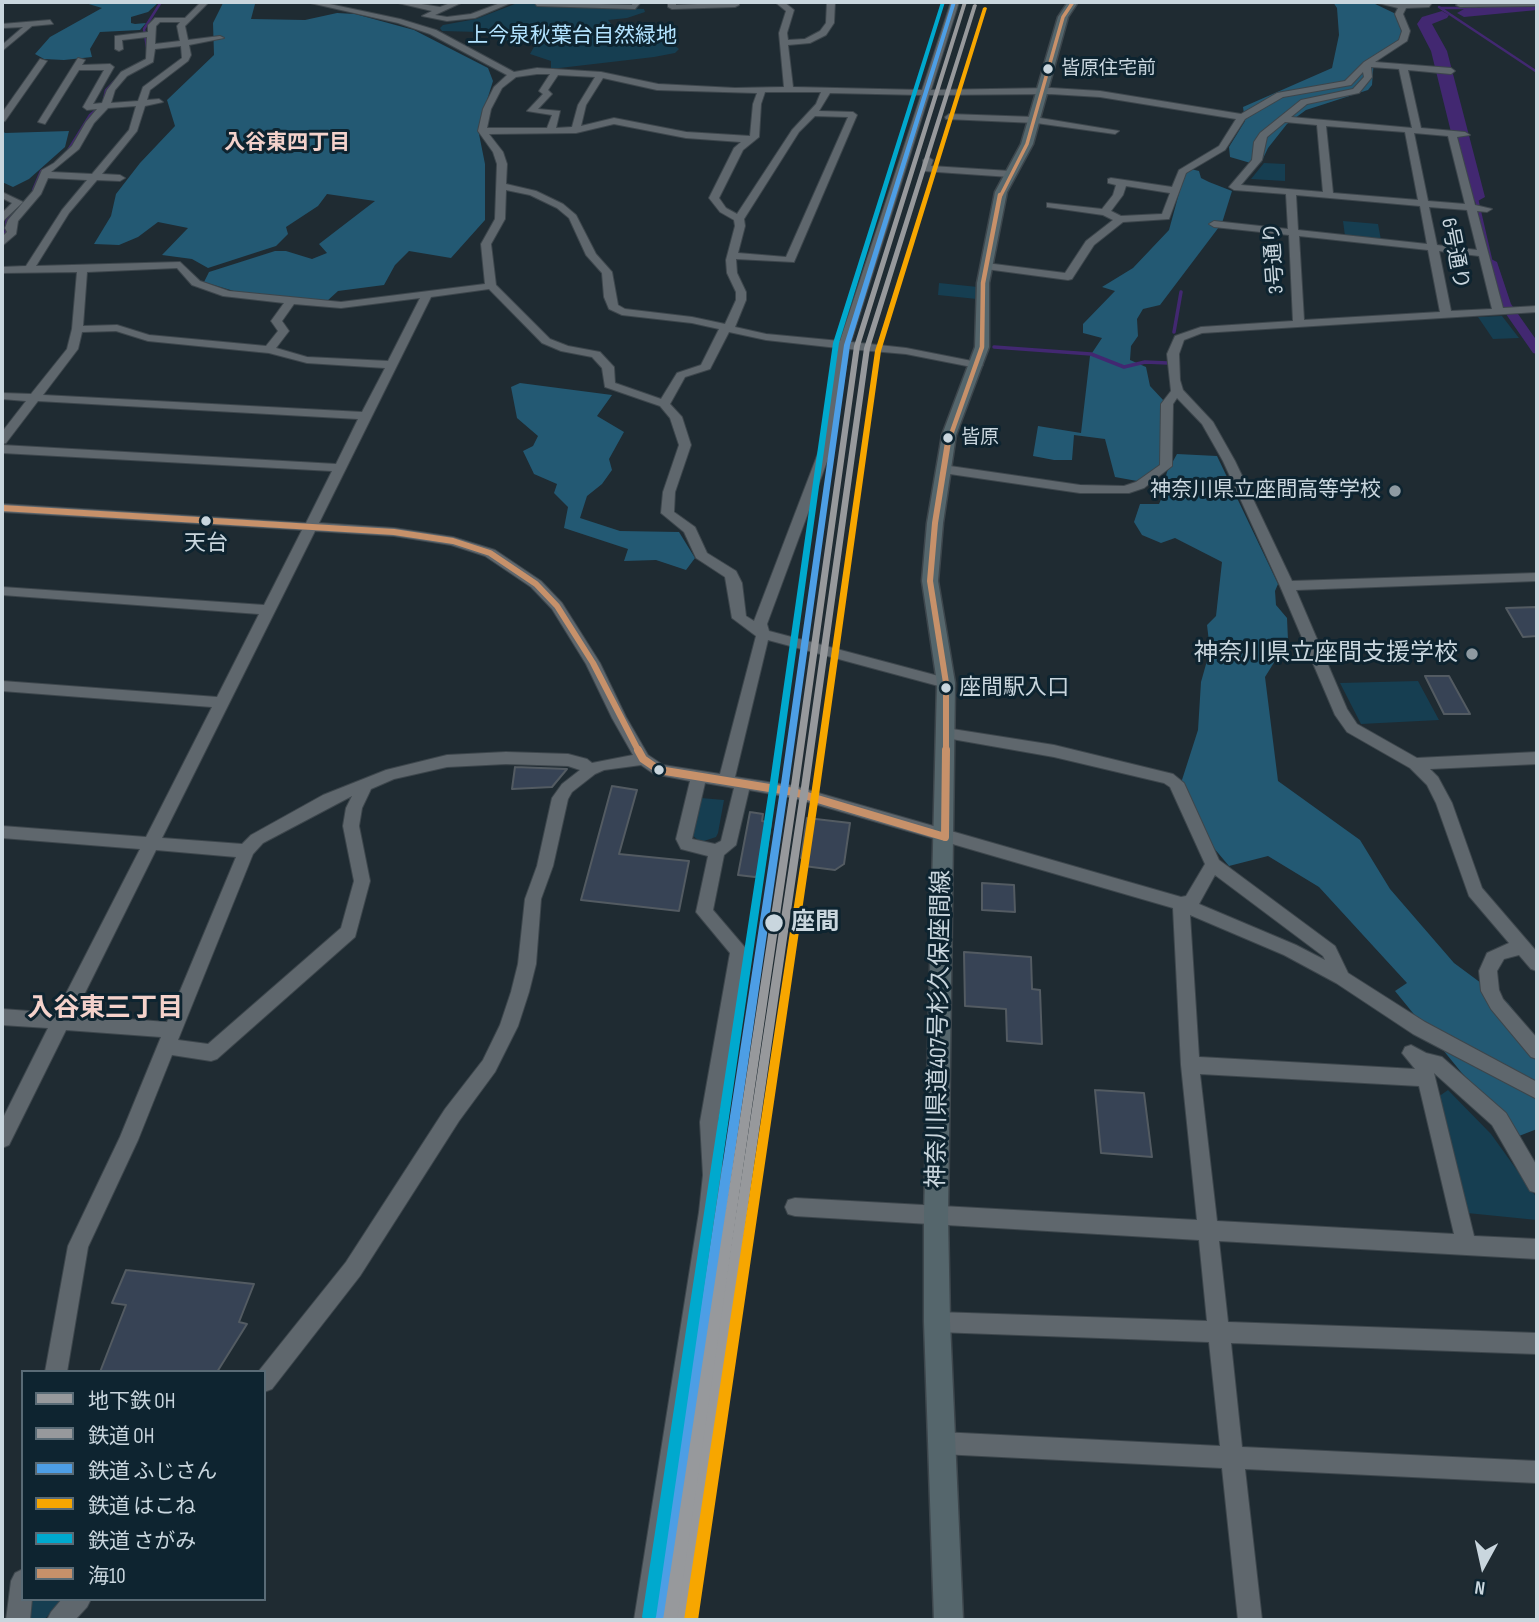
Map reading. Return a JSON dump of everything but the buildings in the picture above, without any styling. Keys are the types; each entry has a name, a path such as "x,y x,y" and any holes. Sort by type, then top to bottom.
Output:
{"main road":[{"name":"神奈川県道407号杉久保座間線","path":"948,1620 937,1322 936,1216 946,683 930,581 934,523 949,435 983,339 982,300 986,266 1001,192 1027,144 1063,17 1073,2"}],"street":[{"path":"29,269 65,212 133,131 146,89 185,59 187,55 181,26 205,2"},
{"path":"310,2 400,20 433,32 513,75 556,72 601,75 634,79 657,87 1100,94 1244,116"},
{"path":"398,2 440,10"},
{"path":"428,16 459,2"},
{"path":"400,20 428,16 447,19 472,16 509,2"},
{"path":"538,2 537,4 635,7 637,2"},
{"path":"672,2 672,7 735,5 735,2"},
{"path":"779,2 790,10 783,33 789,89"},
{"path":"783,43 807,41 823,33 830,23 831,2"},
{"path":"726,780 763,634 760,624 826,448 844,346 955,2"},
{"path":"1378,2 1429,5"},
{"path":"1050,205 1105,212 1119,219 1166,217 1182,172 1222,148 1244,116 1280,95 1348,83 1367,64 1406,36 1399,14 1401,4"},
{"path":"1461,5 1537,4"},
{"path":"146,35 158,20 188,20"},
{"path":"2,26 29,26 50,22"},
{"path":"2,49 29,26"},
{"path":"2,243 12,232 10,228 13,220 38,192 45,172 76,147 111,90 124,74 150,60 153,47 146,35"},
{"path":"119,49 118,38 146,35"},
{"path":"153,47 220,38"},
{"path":"2,119 43,61"},
{"path":"42,122 78,64 110,67 87,107 159,102"},
{"path":"1367,64 1446,71"},
{"path":"1367,64 1368,77 1356,91 1304,102 1282,118 1259,142 1257,160 1234,187 1479,208"},
{"name":"6号通り","path":"1403,67 1424,203 1446,313"},
{"path":"550,131 557,113 531,111 548,94 544,91 556,72"},
{"path":"513,75 498,87 487,109 482,131 500,158 500,219 486,244 491,286 546,341 565,349 596,354 608,367 608,381 615,389 664,404 676,417 685,445 669,492 667,513 690,530 701,555 731,574 735,583 739,618 763,634 946,683"},
{"path":"576,130 582,105 601,75"},
{"path":"664,404 681,375 706,367 721,333 726,329 741,300 741,292 732,273 732,256 740,226 739,219 796,130 814,113 827,89"},
{"path":"739,219 723,210 714,198 739,148 754,137 757,104 762,90"},
{"path":"732,256 790,260 853,115 814,113"},
{"path":"949,117 1033,121 1115,131"},
{"path":"1282,118 1457,134 1479,208 1481,253 1503,310"},
{"path":"482,131 576,130 614,121 685,135 750,140"},
{"path":"1321,122 1328,194"},
{"path":"928,160 926,169 1010,174"},
{"path":"44,175 120,177"},
{"path":"1105,212 1118,195 1116,182 1175,191"},
{"path":"500,186 533,193 560,206 573,217 591,255 607,272 608,297 613,307 622,312 692,320 777,339 906,351 976,365"},
{"name":"3号通り","path":"1290,191 1299,323"},
{"path":"2,195 18,202 2,219"},
{"path":"986,266 1068,277 1090,243 1119,219"},
{"path":"1214,224 1481,253"},
{"path":"2,270 180,265 196,283 228,294 341,305 491,286"},
{"path":"2,440 72,349 77,329 82,269"},
{"path":"2,1139 428,293"},
{"path":"269,350 284,331 276,321 291,300"},
{"path":"1537,309 1201,330 1174,335 1173,354 1177,391 1214,433 1287,586 1340,710 1352,728 1426,772 1439,793 1475,891 1537,964"},
{"path":"77,329 117,328 148,338 269,350 307,360 391,365"},
{"path":"943,468 1080,489 1125,490 1140,485 1166,466 1167,404 1177,391"},
{"path":"2,396 365,416"},
{"path":"2,449 339,468"},
{"path":"2,508 394,531 453,541 490,553 536,584 566,619 593,663 619,718 643,759 659,770 794,792 1181,904 1290,950 1342,978 1419,1028 1537,1091"},
{"path":"1287,586 1537,577"},
{"path":"2,591 267,610"},
{"path":"2,686 221,702"},
{"path":"946,733 1054,751 1168,778 1176,783 1213,864 1329,951 1342,978"},
{"path":"1415,764 1537,758"},
{"path":"266,1378 352,1269 452,1115 489,1066 509,1026 520,992 527,964 533,899 545,866 560,798 567,788 600,765 643,759"},
{"path":"56,1370 78,1246 170,1038 246,850 257,839 317,805 391,774 447,761 568,760 582,763 590,770"},
{"path":"698,778 684,839 687,845 694,848 717,851 728,845 743,782"},
{"path":"2,1017 60,1022 170,1038 211,1053 349,932 362,881 351,826 354,808 365,784"},
{"path":"2,832 246,850"},
{"path":"646,1620 709,1212 713,1175 709,1122 739,951 704,912 717,851"},
{"path":"1181,904 1192,901 1213,864"},
{"path":"1181,904 1190,1065 1250,1620"},
{"path":"1521,947 1493,958 1488,979 1490,991 1497,1004 1537,1051"},
{"path":"1190,1065 1436,1063 1499,1119 1537,1184"},
{"path":"1420,1064 1466,1245"},
{"path":"795,1207 1537,1249"},
{"path":"937,1322 1537,1343"},
{"path":"941,1443 1537,1472"},
{"path":"18,1620 21,1597"},
{"path":"59,1620 77,1601"}],"green space":[{"name":"上今泉秋葉台自然緑地","path":"520,2 644,9 645,12 627,18 608,20 612,25 601,28 632,31 637,38 673,44 679,49 675,53 654,57 551,69 551,61 530,54 535,45 493,39 479,32 442,31 440,28 443,25 476,19"},
{"path":"1264,163 1285,164 1285,181 1251,179"},
{"path":"1343,221 1378,224 1381,240 1345,236"},
{"path":"939,283 978,287 977,299 938,295"},
{"path":"1502,316 1519,338 1493,339 1478,317"},
{"path":"1418,681 1439,720 1361,724 1340,683"},
{"path":"701,798 724,800 718,833 716,837 704,841 699,841 692,835"},
{"path":"1448,1090 1491,1134 1537,1198 1537,1220 1467,1213 1438,1097"},
{"path":"28,1601 61,1601 44,1620 24,1620"}],"shaded area":[{"path":"82,2 159,2 148,12 131,17 131,23 146,23 140,30 100,32 90,49 92,57 44,59 35,54 50,37 102,8"},
{"path":"1333,2 1371,2 1394,13 1405,19 1408,40 1374,59 1372,85 1368,90 1306,110 1287,124 1268,148 1261,163 1254,164 1230,157 1229,147 1245,121 1243,107 1332,68 1339,35 1337,8"},
{"path":"223,3 255,4 251,19 305,20 337,13 355,14 414,30 488,68 493,81 478,129 485,164 485,220 451,258 409,251 395,265 384,285 338,291 326,302 237,292 204,282 209,272 275,251 286,251 312,259 327,253 319,244 375,201 327,194 318,206 286,227 288,234 276,246 208,268 192,259 162,255 188,228 158,222 138,237 119,245 94,244 111,216 116,194 140,163 175,126 167,100 214,55 213,23"},
{"path":"2,130 5,133 69,131 65,147 29,179 13,187 2,182"},
{"path":"1191,169 1199,171 1201,178 1232,191 1222,223 1160,305 1143,309 1137,319 1138,336 1131,346 1130,360 1146,367 1150,386 1164,401 1167,463 1137,481 1115,477 1105,439 1074,435 1072,460 1033,456 1038,426 1081,433 1090,356 1102,338 1083,333 1083,324 1115,291 1102,287 1133,268 1169,230 1184,175"},
{"path":"520,383 612,395 597,416 624,432 609,459 612,470 602,484 587,496 580,518 620,531 679,532 695,558 686,570 656,560 624,561 628,549 564,528 568,507 554,493 557,484 534,474 523,451 533,446 538,436 517,418 511,387"},
{"path":"1177,454 1217,456 1278,584 1275,591 1276,605 1287,618 1288,640 1265,677 1278,781 1360,840 1390,889 1454,963 1508,1003 1537,1040 1537,1129 1519,1136 1461,1072 1395,991 1407,983 1319,887 1268,856 1229,866 1197,828 1181,783 1198,730 1201,682 1210,650 1207,625 1216,616 1222,562 1175,538 1161,543 1142,535 1134,522 1140,504 1159,504 1167,486 1164,483 1167,472"}],"waterway":[{"path":"147,47 144,29 161,2"},
{"path":"1464,13 1537,6"},
{"path":"1439,7 1537,72"},
{"path":"1441,8 1476,8 1482,11"},
{"path":"1442,15 1427,20 1424,24 1439,51 1476,197"},
{"path":"67,152 90,115 103,104 106,90 124,71"},
{"path":"33,190 41,171 45,169"},
{"path":"1476,197 1491,262"},
{"path":"2,237 6,233 7,221 12,216"},
{"path":"1491,262 1505,304 1537,350"},
{"path":"1174,332 1181,292"},
{"path":"994,347 1091,354 1124,367 1145,362 1168,363 1170,360"}],"metro line":[{"name":"OH","path":"670,1620 794,792 857,346 965,2"}],"rail line":[{"name":"さがみ","path":"649,1617 773,789 836,343 943,2"},
{"name":"ふじさん","path":"660,1618 784,790 847,345 954,2"},
{"name":"OH","path":"681,1620 804,794 867,348 975,5"},
{"name":"はこね","path":"691,1620 815,795 878,351 985,8"}],"transit line":[{"name":"海10","path":"945,837 946,683 930,581 935,523 949,435 982,347 983,283 1001,192 1027,144 1063,17 1073,2"},
{"name":"海10","path":"2,508 394,532 453,541 490,553 536,584 557,606 593,663 619,718 643,759 659,770 794,792 945,837"}],"place":[{"name":"皆原住宅前","path":"1048,69"},
{"name":"皆原","path":"948,438"},
{"name":"神奈川県立座間高等学校","path":"1395,491"},
{"name":"天台","path":"206,521"},
{"name":"神奈川県立座間支援学校","path":"1472,654"},
{"name":"座間駅入口","path":"946,688"},
{"name":"座間","path":"774,923"}],"district":[{"name":"入谷東四丁目","path":"287,144"},
{"name":"入谷東三丁目","path":"105,1009"}]}
